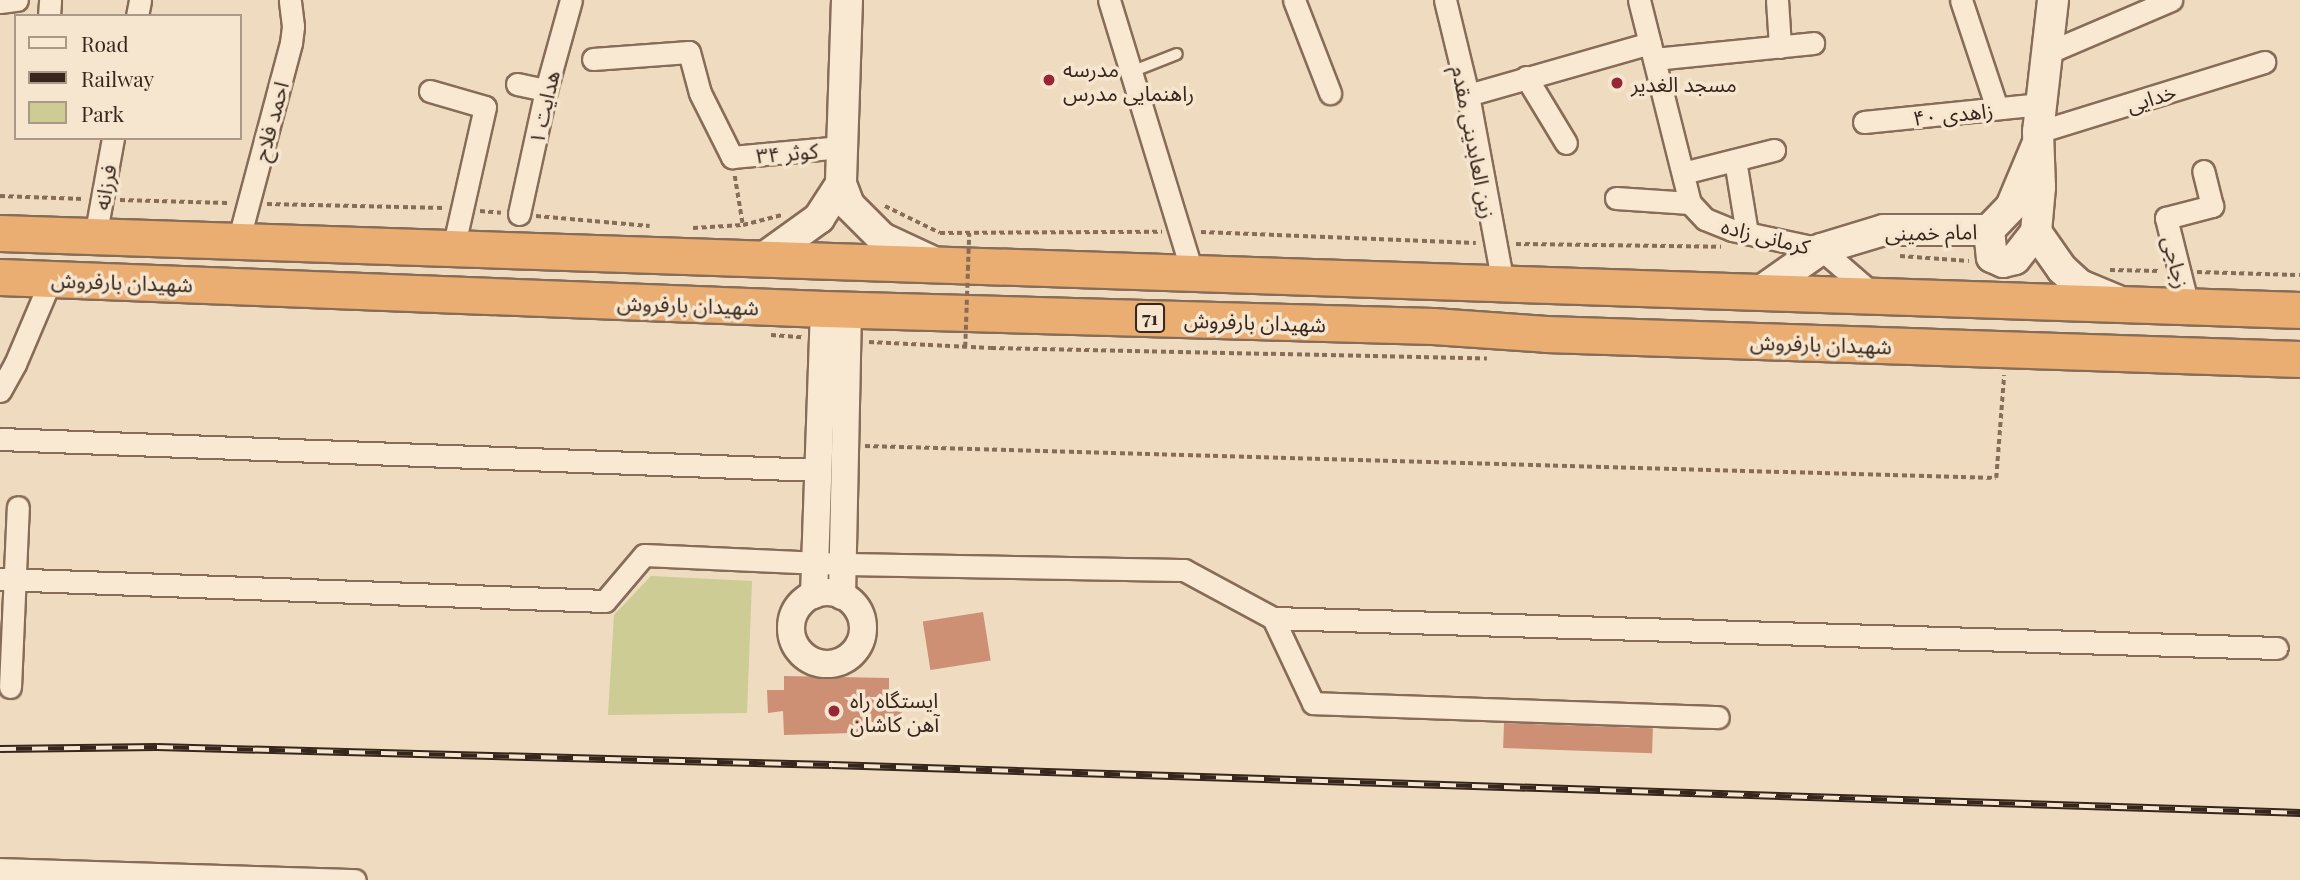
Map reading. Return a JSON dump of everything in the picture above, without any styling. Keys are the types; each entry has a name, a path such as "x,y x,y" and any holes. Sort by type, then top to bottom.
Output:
{"highway":[{"name":"شهیدان بارفروش","path":"0,233 2300,310"},
{"name":"شهیدان بارفروش","path":"0,276 836,309 1433,326 1546,334 2300,359"},
{"path":"1433,326 1443,318 1448,306 1446,293 1438,282"},
{"path":"1545,286 1536,296 1533,310 1536,323 1546,334"}],"main road":[{"path":"847,0 841,184 849,205 882,238 905,251 944,266"},
{"path":"2039,127 2011,206 1989,230 1992,257 2003,262 2015,258 2036,232 2040,187 2039,127 2053,0"},
{"path":"761,260 819,218 841,184"},
{"name":"امام خمینی","path":"1761,290 1821,249 1884,230 1989,230"},
{"path":"2036,232 2062,269 2080,285 2125,303"}],"street":[{"path":"0,2 18,0"},
{"name":"احمد فلاح","path":"239,242 291,43 290,0"},
{"name":"هدایت ۱","path":"519,214 545,90 570,0"},
{"path":"1109,0 1192,274"},
{"path":"1294,0 1330,93"},
{"name":"زین العابدینی مقدم","path":"1445,0 1468,95 1503,284"},
{"path":"1616,198 1690,203 1639,0"},
{"path":"1777,0 1780,47"},
{"path":"1961,0 1997,108"},
{"path":"2047,52 2171,0"},
{"path":"1468,95 1526,78 1652,51 1780,47 1813,43"},
{"path":"593,59 689,52 700,93 732,157"},
{"name":"خدایی","path":"2039,127 2264,62"},
{"path":"1526,78 1566,143"},
{"path":"517,84 545,90"},
{"path":"430,91 485,107 453,249"},
{"name":"زاهدی ۴۰","path":"1864,122 1997,108 2039,127"},
{"name":"فرزانه","path":"95,237 113,140"},
{"name":"کوثر ۳۴","path":"732,157 842,147"},
{"path":"1683,173 1774,150"},
{"path":"1735,160 1747,233"},
{"name":"زجاجی","path":"2188,306 2166,218 2212,206 2203,171"},
{"name":"کرمانی زاده","path":"1690,203 1705,219 1747,233 1821,249 1873,294"},
{"path":"0,391 15,364 51,279"},
{"path":"836,309 846,445 842,596"},
{"path":"814,595 818,470 836,309"},
{"path":"0,439 845,472"},
{"path":"10,687 7,579 18,507"},
{"path":"7,579 605,601 644,555 843,564 1184,570 1273,618 2277,648"},
{"path":"826,592 842,596 858,609 863,633 852,655 830,665 808,659 799,652 791,631 796,609 814,595 826,592"},
{"path":"1273,618 1313,703 1718,717"},
{"path":"0,869 82,876 355,880"}],"lane":[{"path":"1131,72 1177,54"}],"path":[{"path":"732,157 743,225"},
{"path":"0,196 462,209 661,228"},
{"path":"878,202 940,233 1180,231 1495,243 1726,247"},
{"path":"688,228 743,225 787,213"},
{"path":"965,346 970,234"},
{"path":"1888,254 1982,262"},
{"path":"2101,270 2300,275"},
{"path":"929,345 991,348"},
{"path":"846,445 1996,478 2006,349"}],"green space":[{"path":"651,576 752,581 747,713 608,715 614,615"}],"building":[{"path":"983,612 991,660 930,670 923,622"},
{"path":"784,676 889,678 889,699 901,699 902,716 887,718 887,732 784,735 783,711 768,713 767,690 784,690"},
{"path":"1504,723 1653,728 1652,753 1503,748"}],"railway":[{"path":"0,749 157,747 832,765 2300,813"}],"place":[{"name":"مدرسه راهنمایی مدرس","path":"1049,80"},
{"name":"مسجد الغدیر","path":"1617,83"},
{"name":"ایستگاه راه آهن کاشان","path":"834,711"}]}
